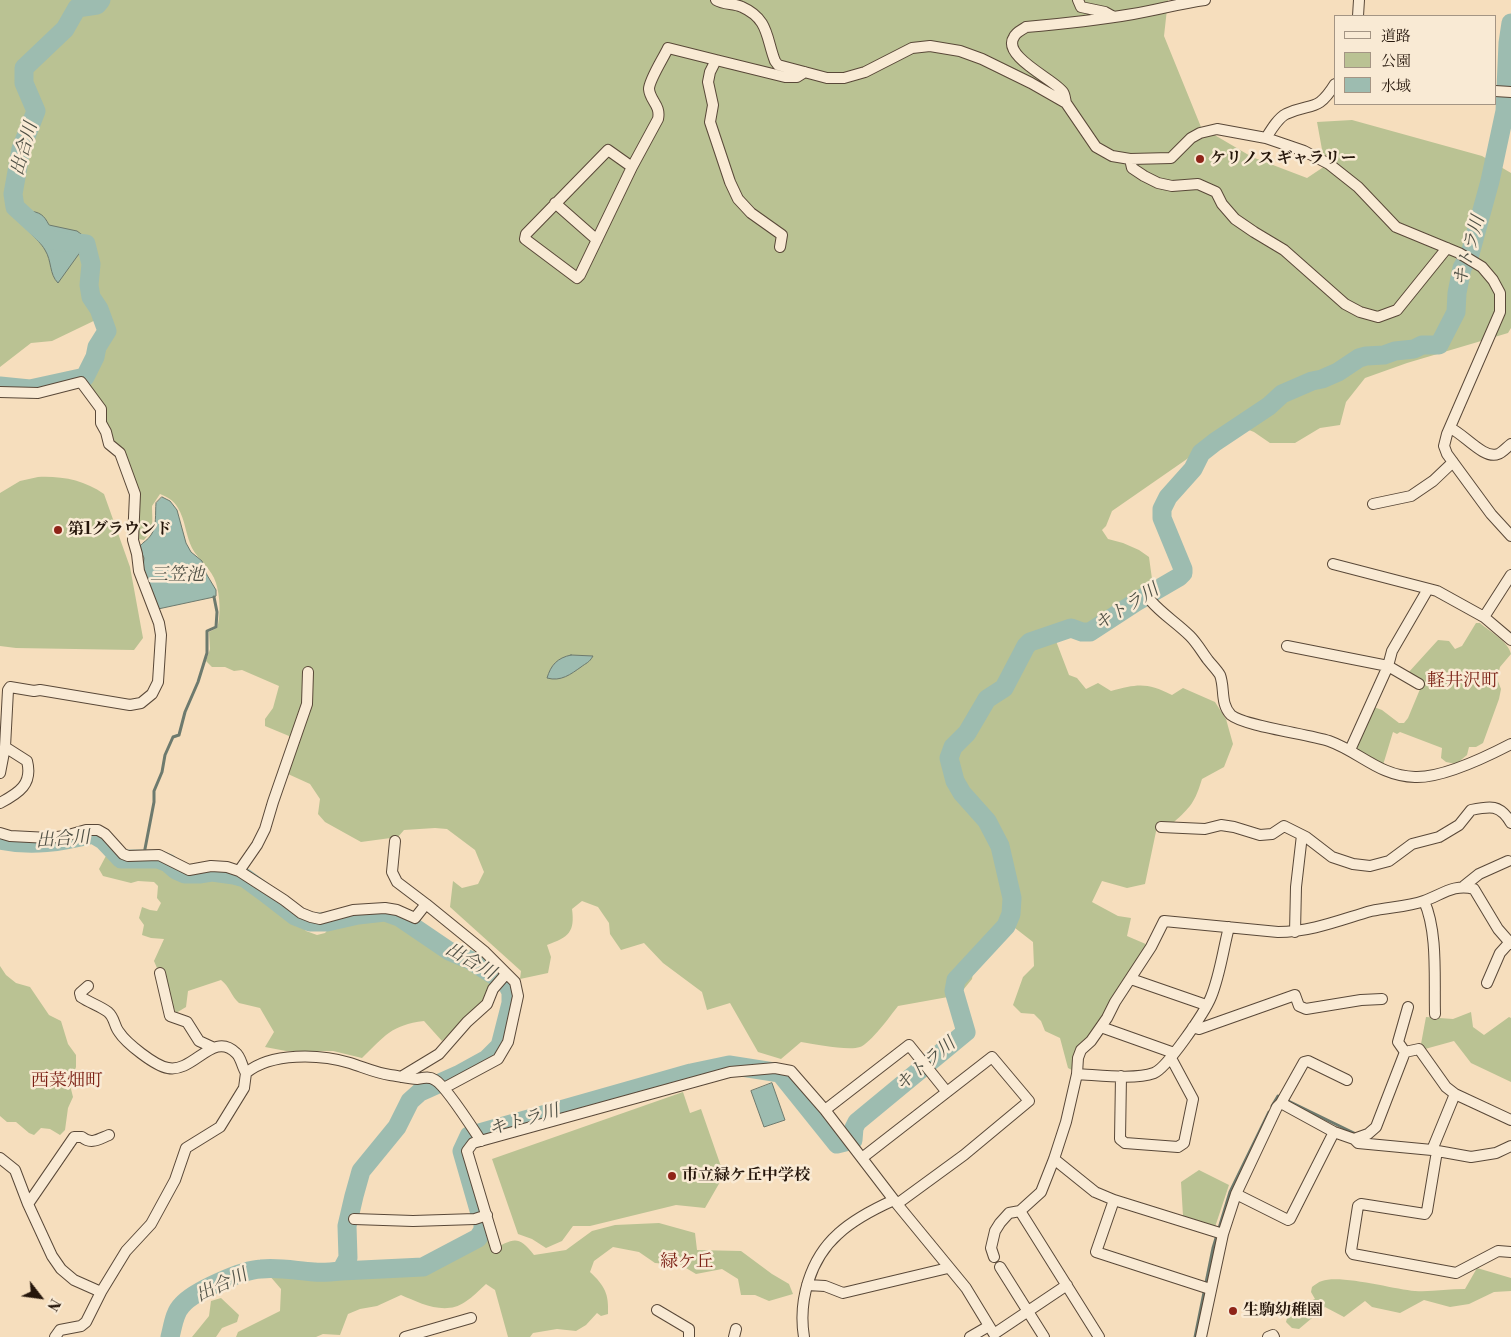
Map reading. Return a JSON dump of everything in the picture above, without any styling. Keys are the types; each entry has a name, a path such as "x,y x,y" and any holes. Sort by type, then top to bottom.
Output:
{"street":[{"path":"716,0 740,6 753,13 762,22 767,31 775,61 778,65 827,78 844,78 865,72 912,48 930,46 960,51 982,59 1066,103"},
{"path":"1078,0 1081,7 1105,12 1114,17"},
{"path":"1205,0 1181,3 1136,14 1026,27 1014,36 1012,41 1014,49 1020,58 1058,86 1064,94 1066,103 1096,147 1112,156 1130,159 1171,158 1191,138 1200,133 1216,129 1266,138 1304,151 1329,164 1358,187 1396,227 1459,253 1482,267 1493,280 1500,293 1500,312 1444,446 1452,462 1491,514 1511,536"},
{"path":"1358,0 1358,15"},
{"path":"632,167 608,150 526,234 526,239 577,278 632,167 658,120 658,107 649,88 668,48 785,77 797,77 805,72"},
{"path":"716,60 710,72 708,82 713,105 710,122 730,182 738,199 751,213 782,236 780,247"},
{"path":"1266,138 1285,114 1313,106 1324,99 1334,85"},
{"path":"1130,159 1132,168 1158,183 1172,186 1198,184 1216,192 1222,204 1235,218 1284,250 1345,304 1360,312 1378,317 1397,310 1447,248"},
{"path":"555,203 597,240"},
{"path":"0,392 38,393 81,382 101,409 101,422 106,432 108,444 120,453 136,494 133,540 139,571 159,623 161,635 158,682 152,694 141,703 130,705 77,695 40,690 34,692 10,687 8,690 5,746 0,773"},
{"path":"1450,428 1490,455 1498,454 1511,444"},
{"path":"1373,504 1411,496 1433,481 1452,462"},
{"path":"1333,564 1437,591 1484,617 1511,640"},
{"path":"1484,617 1511,575"},
{"path":"1350,750 1388,666 1392,651 1428,589"},
{"path":"1151,600 1190,636 1220,675 1226,709 1240,721 1330,742 1350,750 1354,755 1382,770 1416,778 1483,759 1511,744"},
{"path":"1287,646 1388,666 1419,684"},
{"path":"239,871 257,845 265,829 307,704 308,672"},
{"path":"0,803 21,790 28,778 29,770 27,761 5,746"},
{"path":"1161,827 1205,829 1221,825 1260,835 1272,834 1284,826 1302,835 1332,857 1353,864 1370,866 1389,861 1412,844 1439,838 1459,825 1471,810 1490,806 1497,808 1511,823"},
{"path":"0,833 10,836 49,838 86,830 98,830 105,834 123,854 128,856 159,855 189,870 211,866 227,867 239,871 301,913 320,919 352,910 385,908 397,910 414,918 426,904"},
{"path":"1295,932 1296,887 1302,835"},
{"path":"396,841 392,872 396,882 485,952 515,982 518,996 508,1042 498,1059 444,1088"},
{"path":"994,1257 991,1248 995,1231 1009,1213 1020,1211 1041,1192 1066,1122 1077,1074 1078,1058 1082,1050 1101,1027 1151,947 1164,921 1295,932 1374,911 1424,901 1464,886 1479,874 1495,865 1508,861"},
{"path":"1464,886 1474,889 1480,896 1498,929 1510,944 1500,953 1487,983"},
{"path":"1424,901 1428,912 1433,950 1435,1014"},
{"path":"1077,1074 1121,1076 1147,1075 1156,1072 1172,1055 1210,998 1229,926"},
{"path":"55,1337 60,1330 81,1326 86,1322 101,1292 126,1251 151,1224 175,1180 186,1148 220,1127 244,1088 246,1073 236,1052 231,1048 222,1046 212,1047 198,1041 187,1022 170,1016 160,973"},
{"path":"401,1076 439,1054 487,1004 493,988 506,974"},
{"path":"1131,979 1206,1005"},
{"path":"88,986 80,993 81,997 109,1013 115,1021 118,1031 125,1039 144,1055 166,1068 179,1069 184,1067 212,1047"},
{"path":"1192,1027 1199,1030 1295,995 1299,1006 1306,1009 1361,1000 1382,999"},
{"path":"1405,1052 1398,1042 1408,1007"},
{"path":"1101,1027 1172,1055 1193,1099 1184,1143 1178,1147 1125,1143 1120,1139 1121,1076"},
{"path":"825,1110 909,1045 946,1091"},
{"path":"1405,1052 1419,1049 1446,1087 1455,1094 1511,1120"},
{"path":"1354,1139 1368,1134 1376,1127 1405,1052"},
{"path":"804,1337 801,1322 807,1285 813,1268 822,1252 837,1234 856,1220 896,1202 964,1155 1029,1101 992,1056 862,1158"},
{"path":"246,1073 254,1067 273,1060 310,1057 332,1058 378,1072 416,1079 426,1077 436,1080 444,1088 481,1141"},
{"path":"1201,1337 1223,1234 1236,1194 1277,1107 1304,1062 1308,1061 1346,1080"},
{"path":"496,1248 467,1151 473,1143 590,1109 730,1072 775,1068 791,1071 825,1110 948,1268 966,1288 993,1332"},
{"path":"1455,1094 1435,1151 1427,1211 1425,1214 1361,1204 1358,1206 1351,1251 1353,1254 1456,1273 1498,1251 1511,1252"},
{"path":"1281,1103 1334,1132 1354,1139 1358,1143 1435,1151 1471,1157 1496,1153 1511,1146"},
{"path":"1236,1194 1288,1220 1290,1219 1334,1132"},
{"path":"28,1204 74,1137 82,1137 90,1142 109,1135"},
{"path":"0,1158 15,1170 52,1256 61,1269 74,1280 101,1292"},
{"path":"1054,1159 1095,1192 1114,1200 1223,1234"},
{"path":"1114,1200 1096,1252 1210,1289"},
{"path":"1020,1211 1099,1337"},
{"path":"354,1219 413,1221 475,1219 487,1215"},
{"path":"1000,1267 1044,1337"},
{"path":"807,1285 825,1286 843,1293 948,1268"},
{"path":"970,1337 993,1332 1029,1312 1067,1285"},
{"path":"656,1310 675,1319 689,1329 689,1337"},
{"path":"405,1337 471,1318"},
{"path":"1268,1337 1273,1335 1274,1337"}],"green space":[{"path":"0,0 1168,0 1164,36 1201,127 1252,157 1307,178 1325,166 1317,122 1352,120 1482,156 1511,173 1511,328 1508,333 1407,363 1365,378 1346,402 1340,425 1320,428 1295,443 1270,443 1254,432 1236,425 1112,511 1106,526 1102,530 1108,539 1139,550 1149,557 1152,579 1139,596 1089,629 1061,625 1056,641 1069,675 1077,678 1086,689 1098,683 1111,691 1135,686 1149,686 1172,695 1183,688 1215,702 1226,719 1233,744 1224,767 1202,779 1192,804 1184,813 1173,823 1158,822 1145,884 1127,888 1102,881 1092,902 1118,916 1131,918 1127,936 1148,945 1074,1071 1068,1068 1060,1038 1045,1031 1041,1021 1034,1014 1021,1013 1013,1005 1023,977 1034,966 1033,942 1015,928 995,949 974,966 972,979 959,995 898,1006 875,1035 860,1047 840,1048 801,1042 781,1059 758,1052 730,1003 707,1010 702,992 663,963 644,943 621,950 610,934 609,923 598,907 582,901 572,909 573,917 569,933 547,945 551,957 548,973 520,979 521,971 450,907 453,881 462,888 478,884 484,872 475,850 447,829 435,828 404,830 398,837 361,842 325,822 318,814 320,799 310,784 288,774 294,751 289,736 265,726 265,719 273,708 279,686 242,670 234,671 225,667 212,667 206,661 210,649 209,632 217,628 219,618 220,606 217,588 212,573 192,548 180,512 173,501 160,494 152,506 150,532 144,540 138,539 138,517 112,441 105,406 88,386 102,361 111,332 104,316 52,341 31,343 0,367"},
{"name":"第1グラウンド","path":"38,477 56,477 81,482 104,494 130,567 143,638 134,650 16,648 0,646 0,493 20,481"},
{"path":"1476,623 1480,623 1503,641 1511,654 1500,667 1497,679 1501,689 1499,699 1483,743 1476,747 1469,747 1467,755 1456,764 1446,762 1441,758 1442,748 1400,732 1397,734 1393,732 1383,765 1357,751 1355,748 1374,707 1382,710 1399,723 1404,723 1408,718 1423,682 1408,673 1438,640 1449,641 1455,649 1462,646"},
{"path":"108,852 122,861 159,862 186,876 217,875 240,879 297,920 306,931 317,935 325,933 333,924 354,919 384,916 402,921 434,945 472,964 496,979 486,999 442,1041 424,1021 404,1025 389,1033 362,1058 333,1051 286,1051 265,1047 274,1032 260,1008 239,1003 221,980 188,991 186,1007 176,1013 154,961 164,939 142,935 144,925 139,918 142,907 157,911 161,903 157,898 158,886 154,882 138,881 131,883 103,876 99,869"},
{"path":"0,966 6,975 16,983 30,987 49,1015 61,1021 68,1044 76,1055 76,1067 71,1089 73,1097 68,1108 65,1130 60,1135 50,1129 41,1128 34,1135 16,1122 7,1122 0,1116"},
{"path":"1471,1012 1473,1027 1484,1035 1509,1017 1511,1018 1511,1082 1471,1063 1454,1041 1425,1049 1421,1044 1426,1017 1453,1019"},
{"path":"683,1092 690,1113 701,1109 724,1175 705,1208 676,1205 590,1226 573,1226 562,1241 546,1248 532,1239 518,1234 492,1159"},
{"path":"1199,1170 1229,1185 1215,1227 1183,1216 1181,1182"},
{"path":"659,1223 695,1233 697,1250 741,1251 789,1284 793,1294 769,1301 755,1295 741,1295 738,1279 722,1269 696,1274 681,1265 655,1263 639,1252 613,1247 594,1261 590,1272 605,1291 608,1301 608,1314 601,1316 597,1313 586,1325 576,1331 557,1329 533,1333 530,1337 508,1337 495,1290 486,1284 465,1302 449,1308 433,1307 401,1295 377,1306 360,1309 348,1314 340,1335 323,1334 316,1337 236,1337 238,1332 280,1311 281,1289 269,1275 327,1276 422,1272 456,1256 488,1237 491,1250 514,1240 523,1244 534,1255 566,1250 592,1231 615,1225"},
{"path":"1477,1268 1511,1278 1511,1291 1494,1292 1469,1304 1450,1307 1424,1300 1400,1313 1372,1307 1365,1301 1344,1317 1325,1307 1299,1329 1292,1328 1286,1322 1289,1311 1315,1299 1311,1292 1312,1287 1322,1281 1341,1279 1415,1291 1465,1289"},
{"path":"221,1298 239,1315 237,1322 222,1328 216,1337 192,1337 209,1316 211,1301"}],"water":[{"path":"29,211 41,215 49,225 77,231 85,237 86,244 58,283 53,276 45,250 26,226 24,214"},
{"name":"三笠池","path":"162,497 170,501 177,510 186,543 191,552 202,561 207,575 216,590 216,596 158,609 143,568 144,558 139,547 153,532 156,503"},
{"path":"571,655 593,656 587,663 566,677 557,679 547,678 550,669 555,663"},
{"path":"772,1083 785,1120 764,1127 751,1091"}],"waterway":[{"name":"出合川","path":"0,386 30,389 85,377 95,357 97,347 107,331 99,309 91,297 89,285 91,264 86,244 51,240 15,207 13,194 21,149 36,111 24,83 24,68 65,29 77,8 97,5 101,0"},
{"name":"キトラ川","path":"341,1271 423,1267 478,1238 483,1230 483,1224 462,1151 469,1136 691,1073 729,1065 780,1073 837,1144 853,1140 854,1128 857,1122 966,1032 954,991 956,980 1006,926 1011,914 1012,898 1000,846 987,821 962,793 955,781 949,758 953,747 967,733 987,699 1004,688 1026,646 1030,642 1071,628 1082,632 1090,632 1183,573 1162,518 1162,509 1168,497 1193,469 1201,453 1269,406 1282,394 1338,372 1359,358 1414,349 1422,345 1439,345 1456,312 1457,293 1462,268 1470,254 1490,181 1505,111 1508,43 1511,23"},
{"path":"144,854 154,802 154,791 162,772 165,755 173,737 179,735 185,712 198,682 207,653 207,631 216,627 217,612 214,597"},
{"name":"出合川","path":"0,840 46,843 93,834 103,840 121,859 158,859 185,874 212,872 245,878 295,916 310,922 327,922 358,915 385,912 399,917 449,951 470,960 507,984 511,992 511,1003 500,1046 487,1059 458,1075 420,1092 410,1101 397,1127 361,1171 347,1226 348,1258 341,1271 321,1272 268,1269 253,1270 231,1277 188,1299 179,1308 175,1316 170,1337"},
{"path":"1272,1106 1278,1096 1358,1135"},
{"path":"1195,1337 1213,1248 1230,1192 1269,1112"}],"place":[{"name":"ケリノス ギャラリー","path":"1200,159"},
{"name":"第1グラウンド","path":"58,530"},
{"name":"市立緑ケ丘中学校","path":"672,1176"},
{"name":"生駒幼稚園","path":"1233,1311"}],"district":[{"name":"軽井沢町","path":"1463,682"},
{"name":"西菜畑町","path":"67,1082"},
{"name":"緑ケ丘","path":"687,1263"}]}
